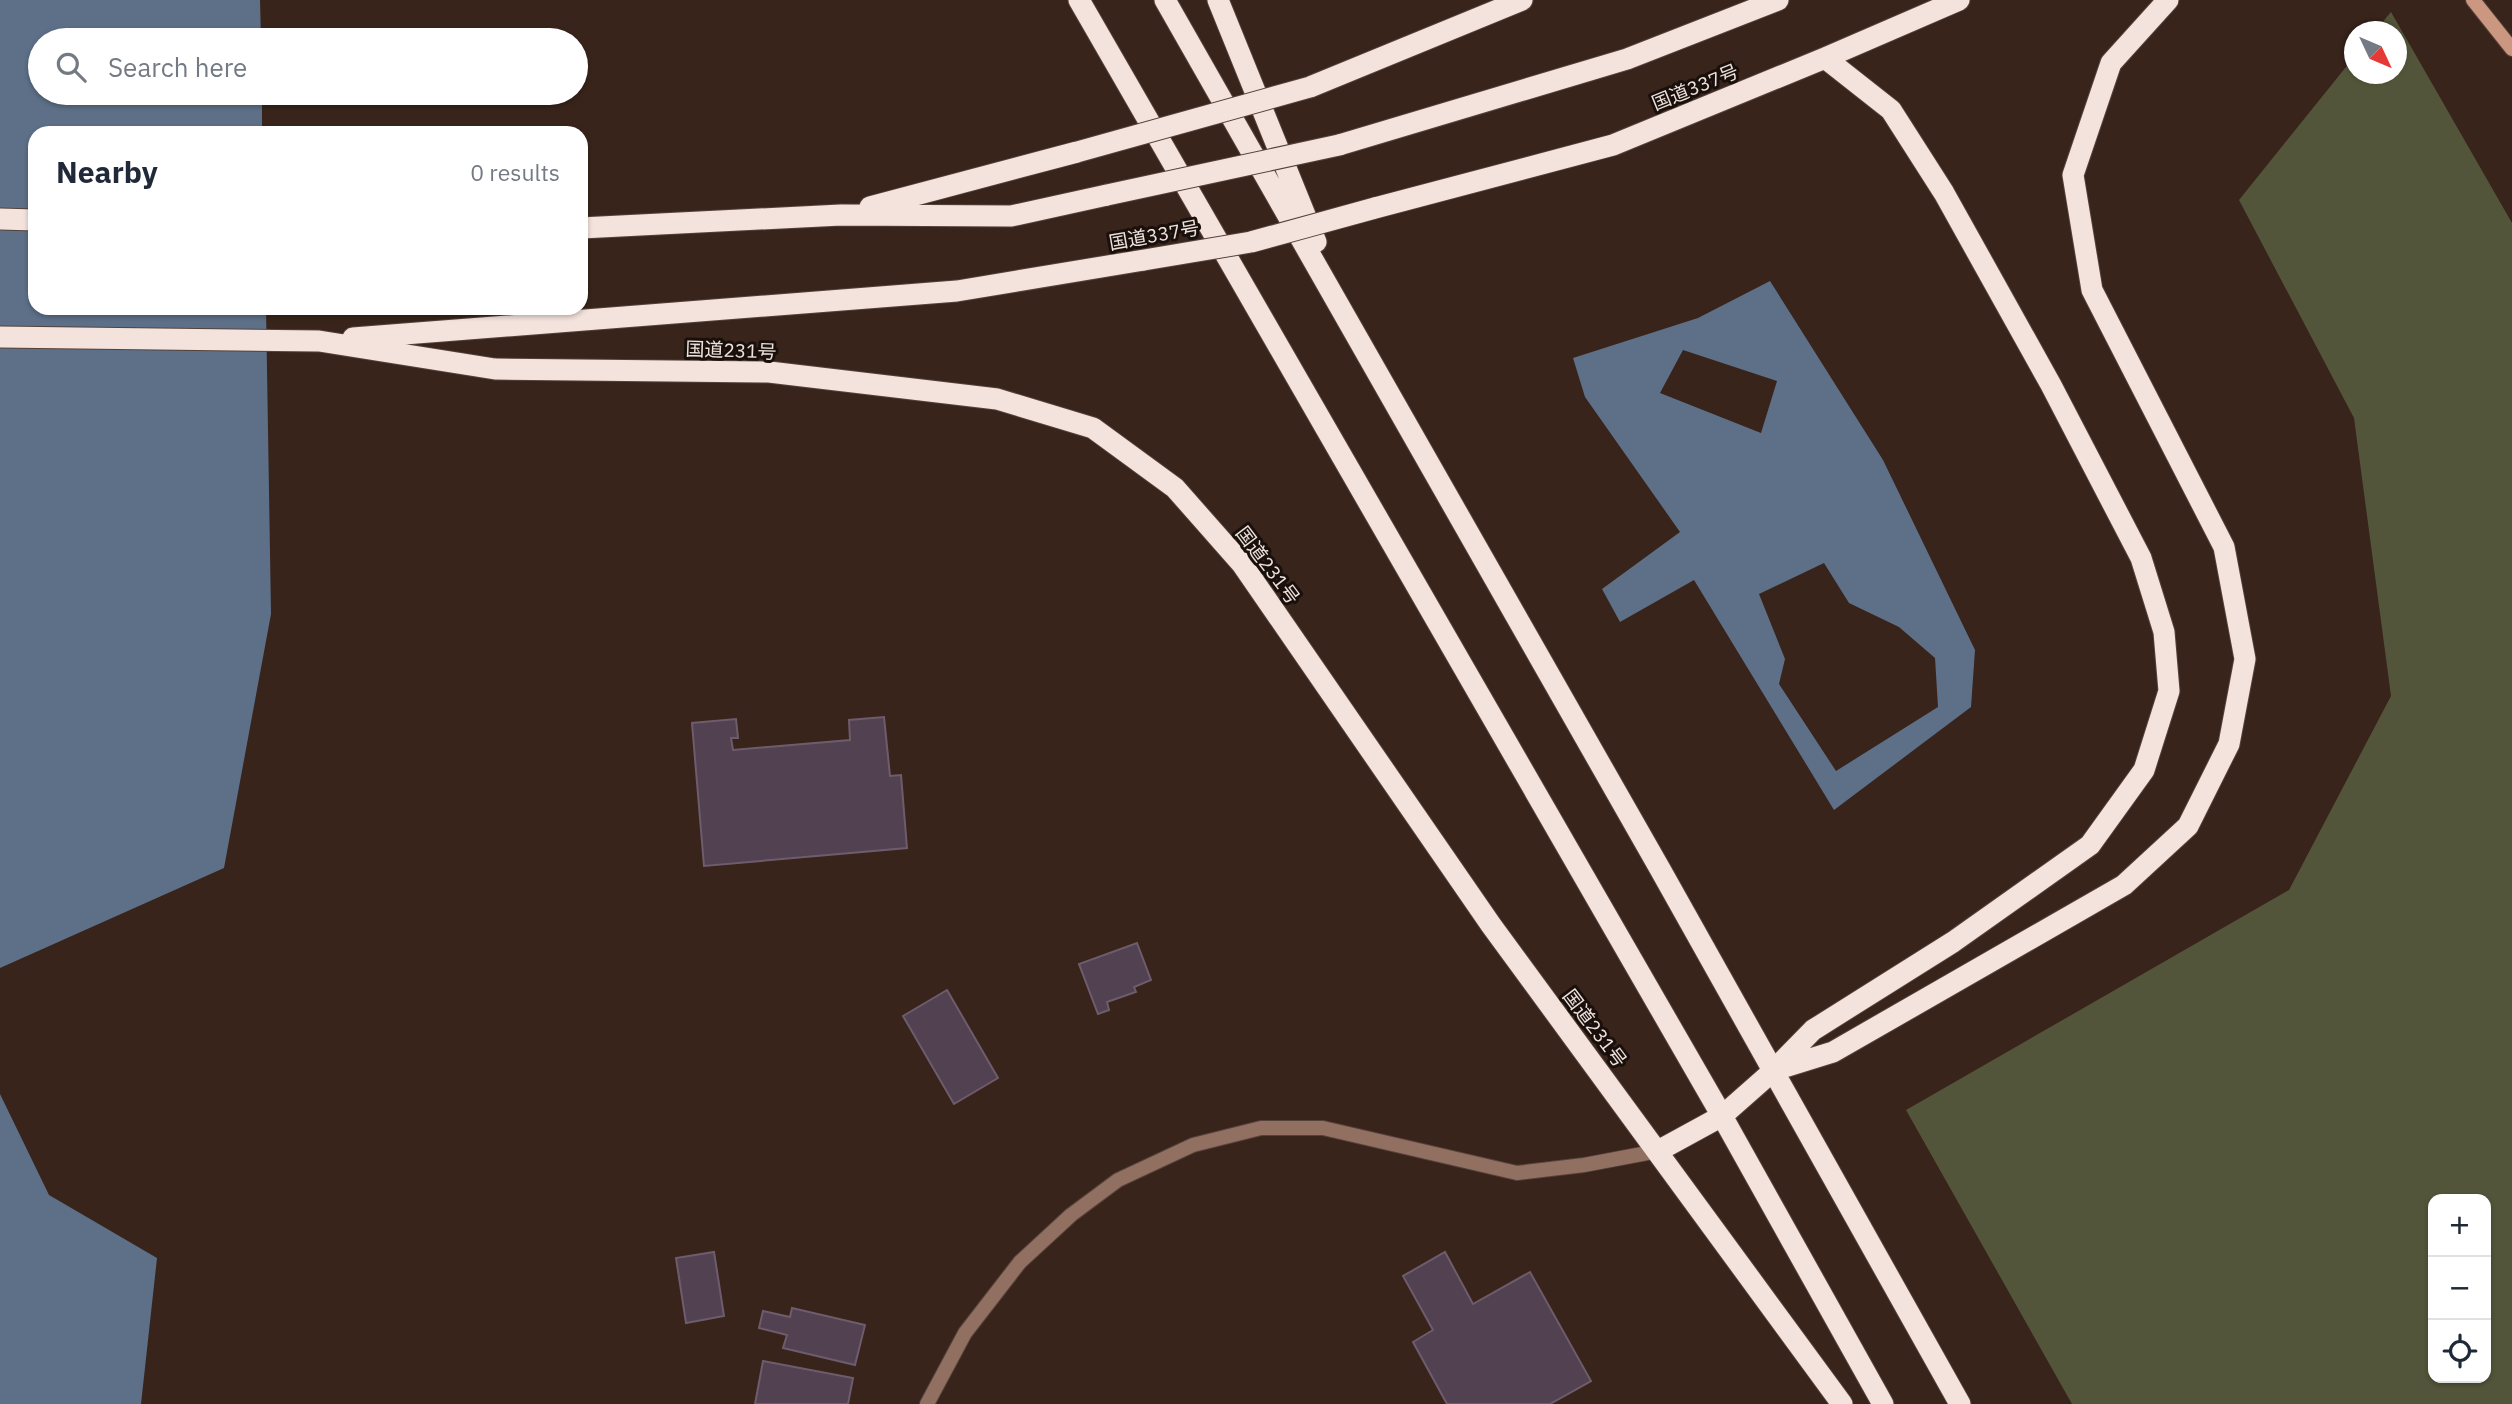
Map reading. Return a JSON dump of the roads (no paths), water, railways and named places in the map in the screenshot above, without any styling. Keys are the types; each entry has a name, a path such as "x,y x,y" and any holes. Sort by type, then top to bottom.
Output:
{"highway":[{"path":"1079,0 1722,1116 1883,1404"},
{"path":"1165,0 1961,1404"},
{"path":"1218,0 1349,321"},
{"path":"841,215 1310,88 1522,0"},
{"path":"588,228 841,215 1011,216 1339,145 1627,59 1778,0"},
{"name":"国道337号","path":"311,341 957,291 1251,242 1613,145 1959,0"},
{"path":"1773,1071 1833,1052 2124,885 2188,826 2229,744 2245,659 2224,547 2092,290 2073,175 2112,63 2168,0"},
{"path":"1658,1151 1722,1116 1773,1071 1813,1030 1953,943 2090,845 2144,770 2169,691 2164,632 2141,558 2051,385 1944,193 1891,110 1825,58"},
{"path":"0,219 28,220"},
{"path":"0,337 311,341"},
{"name":"国道231号","path":"311,341 495,369 769,372 997,399 1093,428 1175,488 1242,564 1491,925 1842,1404"}],"street":[{"path":"2473,0 2512,49"},
{"path":"928,1404 965,1332 1020,1262 1071,1215 1118,1180 1193,1145 1261,1128 1323,1128 1517,1173 1584,1165 1658,1151"}],"water":[{"path":"0,0 260,0 261,28 28,28 28,105 262,105 262,126 28,126 28,315 266,315 271,614 224,868 0,968"},
{"path":"1770,281 1883,460 1975,650 1971,707 1834,810 1694,580 1620,622 1602,589 1680,532 1585,397 1573,358 1698,318","holes":["1683,350 1777,381 1761,433 1660,393","1824,563 1849,603 1899,627 1935,658 1938,707 1836,771 1779,684 1785,659 1759,594"]},
{"path":"0,1094 49,1195 157,1258 141,1404 0,1404"}]}
